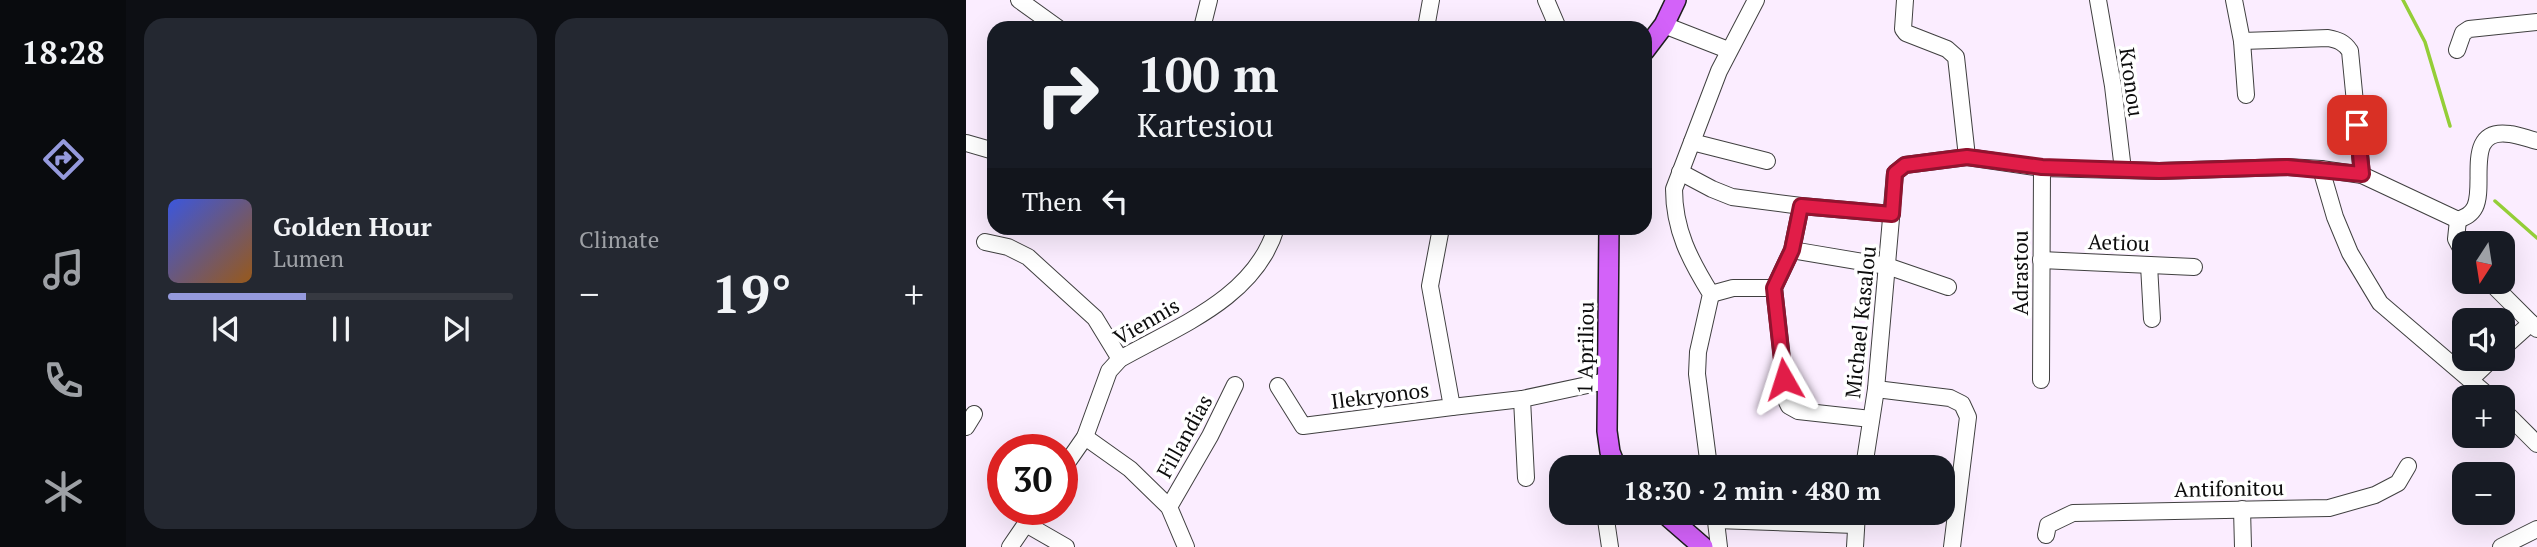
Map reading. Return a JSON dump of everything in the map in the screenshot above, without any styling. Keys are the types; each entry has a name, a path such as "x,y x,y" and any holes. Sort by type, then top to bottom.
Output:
{"main road":[{"path":"1652,41 1664,25 1676,0"},
{"name":"1 Apriliou","path":"1609,235 1606,381 1607,431 1611,455"},
{"path":"1678,525 1703,547"}],"street":[{"path":"1019,0 1048,21"},
{"path":"1204,21 1209,0"},
{"path":"1427,21 1431,0"},
{"path":"1546,0 1555,21"},
{"path":"1708,455 1698,352 1711,294 1693,265 1678,227 1674,189 1728,50 1756,0"},
{"path":"1905,0 1903,29 1906,33 1947,49 1956,57 1967,157 2042,167 2159,171 2287,167 2362,174 2458,220"},
{"name":"Kronou","path":"2098,0 2113,86 2123,170"},
{"path":"2234,0 2242,41 2246,94"},
{"path":"2457,50 2463,33 2469,29 2537,22"},
{"path":"1664,25 1728,50"},
{"path":"2242,41 2328,38 2346,45 2350,51 2362,174"},
{"path":"2458,220 2469,215 2476,205 2479,152 2486,141 2494,135 2509,134 2537,141"},
{"path":"1692,142 1768,161"},
{"path":"966,143 987,149"},
{"name":"Michael Kasalou","path":"1866,455 1876,389 1895,173 1905,165 1967,157"},
{"name":"Adrastou","path":"2041,380 2042,167"},
{"path":"2321,169 2335,217 2350,253 2381,303 2477,385"},
{"path":"1680,172 1732,197 1892,214"},
{"path":"1801,206 1792,250 1774,288 1787,402 1789,407 1798,411 1871,419"},
{"path":"2457,231 2458,220"},
{"name":"Viennis","path":"1078,446 1084,437 1109,371 1120,359 1225,299 1251,274 1271,246 1274,235"},
{"name":"Ilekryonos","path":"1278,386 1303,426 1452,407 1430,286 1440,235"},
{"path":"985,242 1007,247 1028,257 1095,318 1120,359"},
{"path":"1792,250 1887,266 1948,287"},
{"name":"Aetiou","path":"2041,260 2194,267"},
{"path":"2149,264 2152,319"},
{"path":"1711,294 1733,288 1774,288"},
{"path":"2502,294 2534,326 2515,340"},
{"path":"2470,379 2479,371"},
{"path":"1452,407 1522,399 1606,381"},
{"name":"Fillandias","path":"1168,506 1210,436 1235,385"},
{"path":"1876,389 1950,398 1962,404 1968,416 1952,547"},
{"path":"1522,399 1526,478"},
{"path":"2515,422 2537,444"},
{"path":"1084,437 1129,469 1168,506 1186,547"},
{"name":"Antifonitou","path":"2046,535 2048,525 2073,513 2329,508 2375,495 2398,483 2408,466"},
{"path":"2242,509 2243,547"},
{"path":"1010,547 1025,525"},
{"path":"1028,525 1066,547"},
{"path":"1607,525 1610,547"},
{"path":"1716,525 1719,547"},
{"path":"1855,547 1856,525"},
{"path":"2501,547 2537,529"}],"waterway":[{"path":"2403,0 2425,42 2450,126"},
{"path":"2495,201 2537,238"}],"route":[{"path":"1784,379 1774,288 1792,250 1801,206 1892,214 1895,173 1898,169 1905,165 1967,157 2042,167 2159,171 2287,167 2362,174 2357,125"}]}
